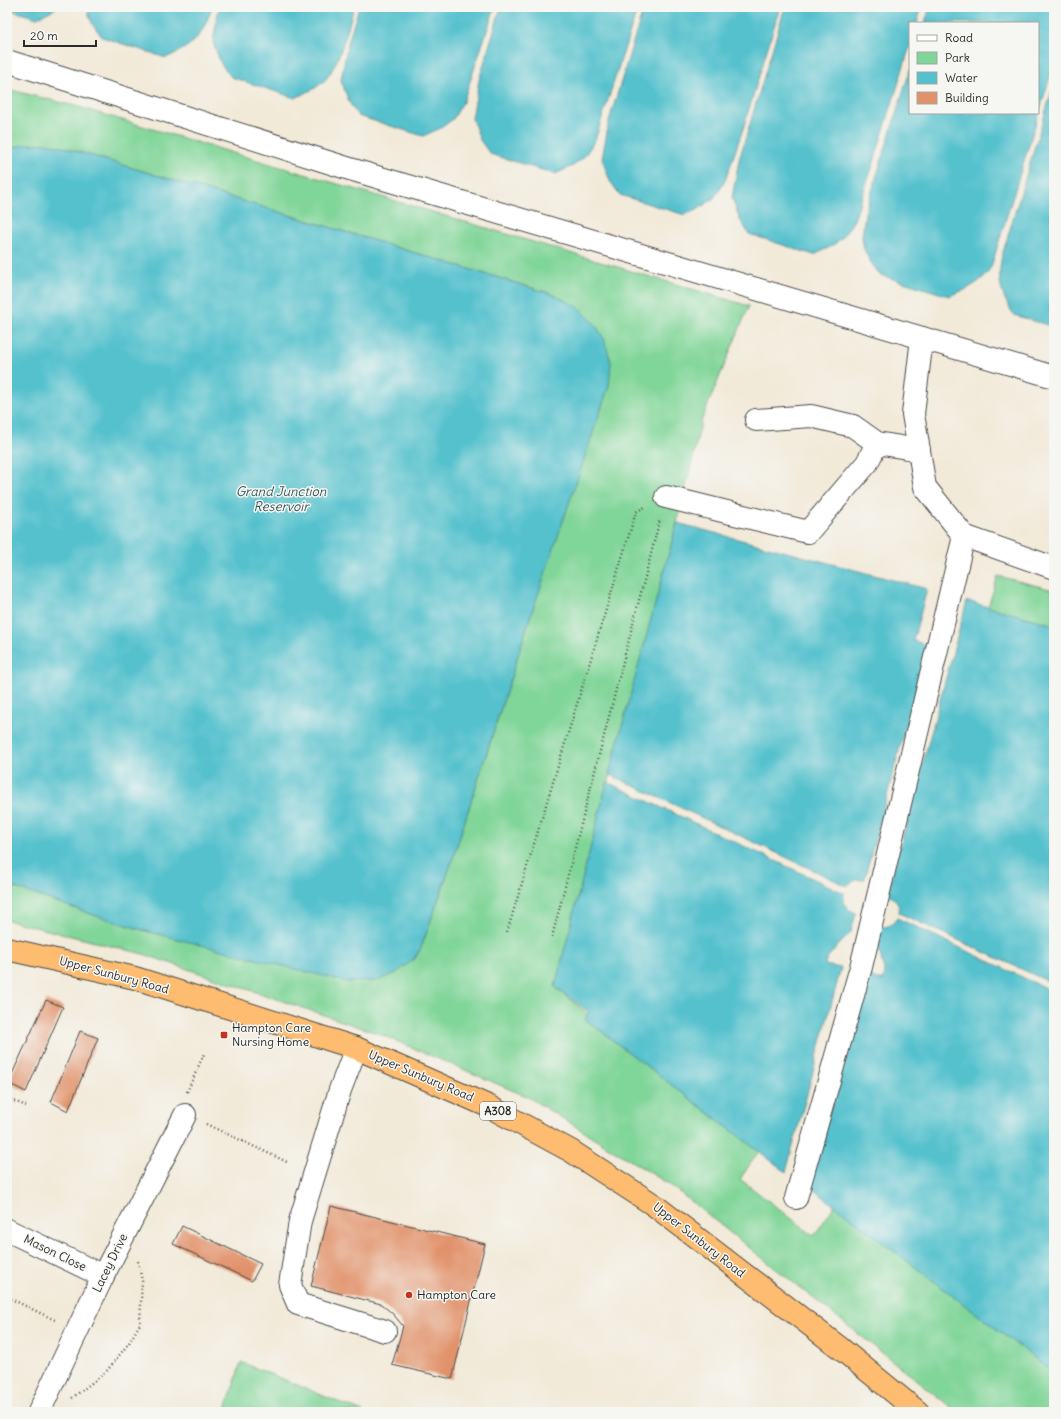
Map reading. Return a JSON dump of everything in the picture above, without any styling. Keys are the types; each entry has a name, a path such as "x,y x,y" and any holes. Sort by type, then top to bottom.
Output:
{"highway":[{"name":"Upper Sunbury Road","path":"7,949 135,978 356,1048 488,1106 571,1151 654,1205 840,1348 918,1412"}],"street":[{"path":"7,61 350,169 1054,377"},
{"path":"922,338 913,414 925,487 964,536 1054,568"},
{"path":"756,420 811,416 853,426 877,443 919,450"},
{"path":"666,497 808,532 867,464 877,443"},
{"path":"796,1198 861,967 964,536"},
{"path":"356,1048 340,1090 300,1222 290,1286 298,1304 385,1331"},
{"name":"Lacey Drive","path":"39,1412 103,1276 185,1115"},
{"name":"Mason Close","path":"7,1230 103,1276"}],"path":[{"path":"507,932 636,512 666,497"},
{"path":"552,937 666,497"},
{"path":"204,1054 178,1112 287,1162"},
{"path":"7,1098 26,1106"},
{"path":"72,1399 106,1372 129,1343 140,1324 142,1281 137,1259"},
{"path":"7,1297 77,1331"}],"green space":[{"path":"7,89 75,106 749,306 702,419 677,523 555,987 588,1014 585,1019 759,1151 740,1179 814,1236 835,1205 1054,1373 1054,1412 957,1412 670,1185 528,1097 380,1034 143,954 7,920 7,885 146,931 414,960 421,948 450,867 527,627 552,294 66,148 44,144 30,144 7,150"},
{"path":"998,576 1054,590 1054,625 988,607"},
{"path":"241,1362 363,1412 225,1412"}],"water":[{"path":"7,7 58,7 37,18 7,9"},
{"path":"86,7 212,7 205,26 196,39 184,49 166,58 102,37 92,23"},
{"path":"219,7 354,7 339,57 329,74 318,86 295,98 231,77 221,64 213,42"},
{"path":"359,7 495,7 463,102 453,119 441,128 423,136 358,116 349,102 341,80 348,42"},
{"path":"501,7 638,7 595,140 584,157 573,166 555,174 490,154 480,140 472,118 479,80"},
{"path":"644,7 780,7 744,126 725,181 714,198 703,206 685,215 620,195 610,181 602,159 609,121"},
{"path":"785,7 922,7 917,22 909,22 909,49 873,165 854,220 843,237 832,246 814,255 749,234 740,220 732,198 739,160"},
{"path":"930,7 1054,7 1054,64 1039,112 1039,22 925,22"},
{"path":"909,73 909,114 1038,114 992,264 987,274 967,289 949,296 880,275 864,249 862,238 865,213"},
{"path":"1054,84 1054,327 1014,315 1003,293 1000,272 1002,255"},
{"name":"Grand Junction Reservoir","path":"46,143 552,294 578,307 595,324 604,339 611,362 609,386 527,627 450,867 421,948 414,959 396,973 376,981 347,982 146,931 7,885 7,150 22,145"},
{"path":"677,523 927,589 913,641 928,645 864,880 854,881 847,886 609,774"},
{"path":"967,601 1054,625 1054,984 899,913 897,902 887,894"},
{"path":"607,782 844,893 844,903 849,909 856,913 851,932 827,958 825,965 841,968 786,1172 585,1019 589,1012 555,987"},
{"path":"897,918 1054,992 1054,1373 809,1186 867,975 883,981 885,974 877,942 881,926 886,927"}],"building":[{"path":"46,1000 63,1007 26,1092 8,1083"},
{"path":"80,1031 98,1038 68,1111 51,1102"},
{"name":"Hampton Care","path":"331,1206 485,1244 452,1379 392,1365 403,1326 393,1314 381,1304 311,1286"},
{"path":"182,1226 261,1264 252,1281 173,1244"}],"place":[{"name":"Hampton Care Nursing Home","path":"224,1035"},
{"name":"Hampton Care","path":"409,1295"}]}
